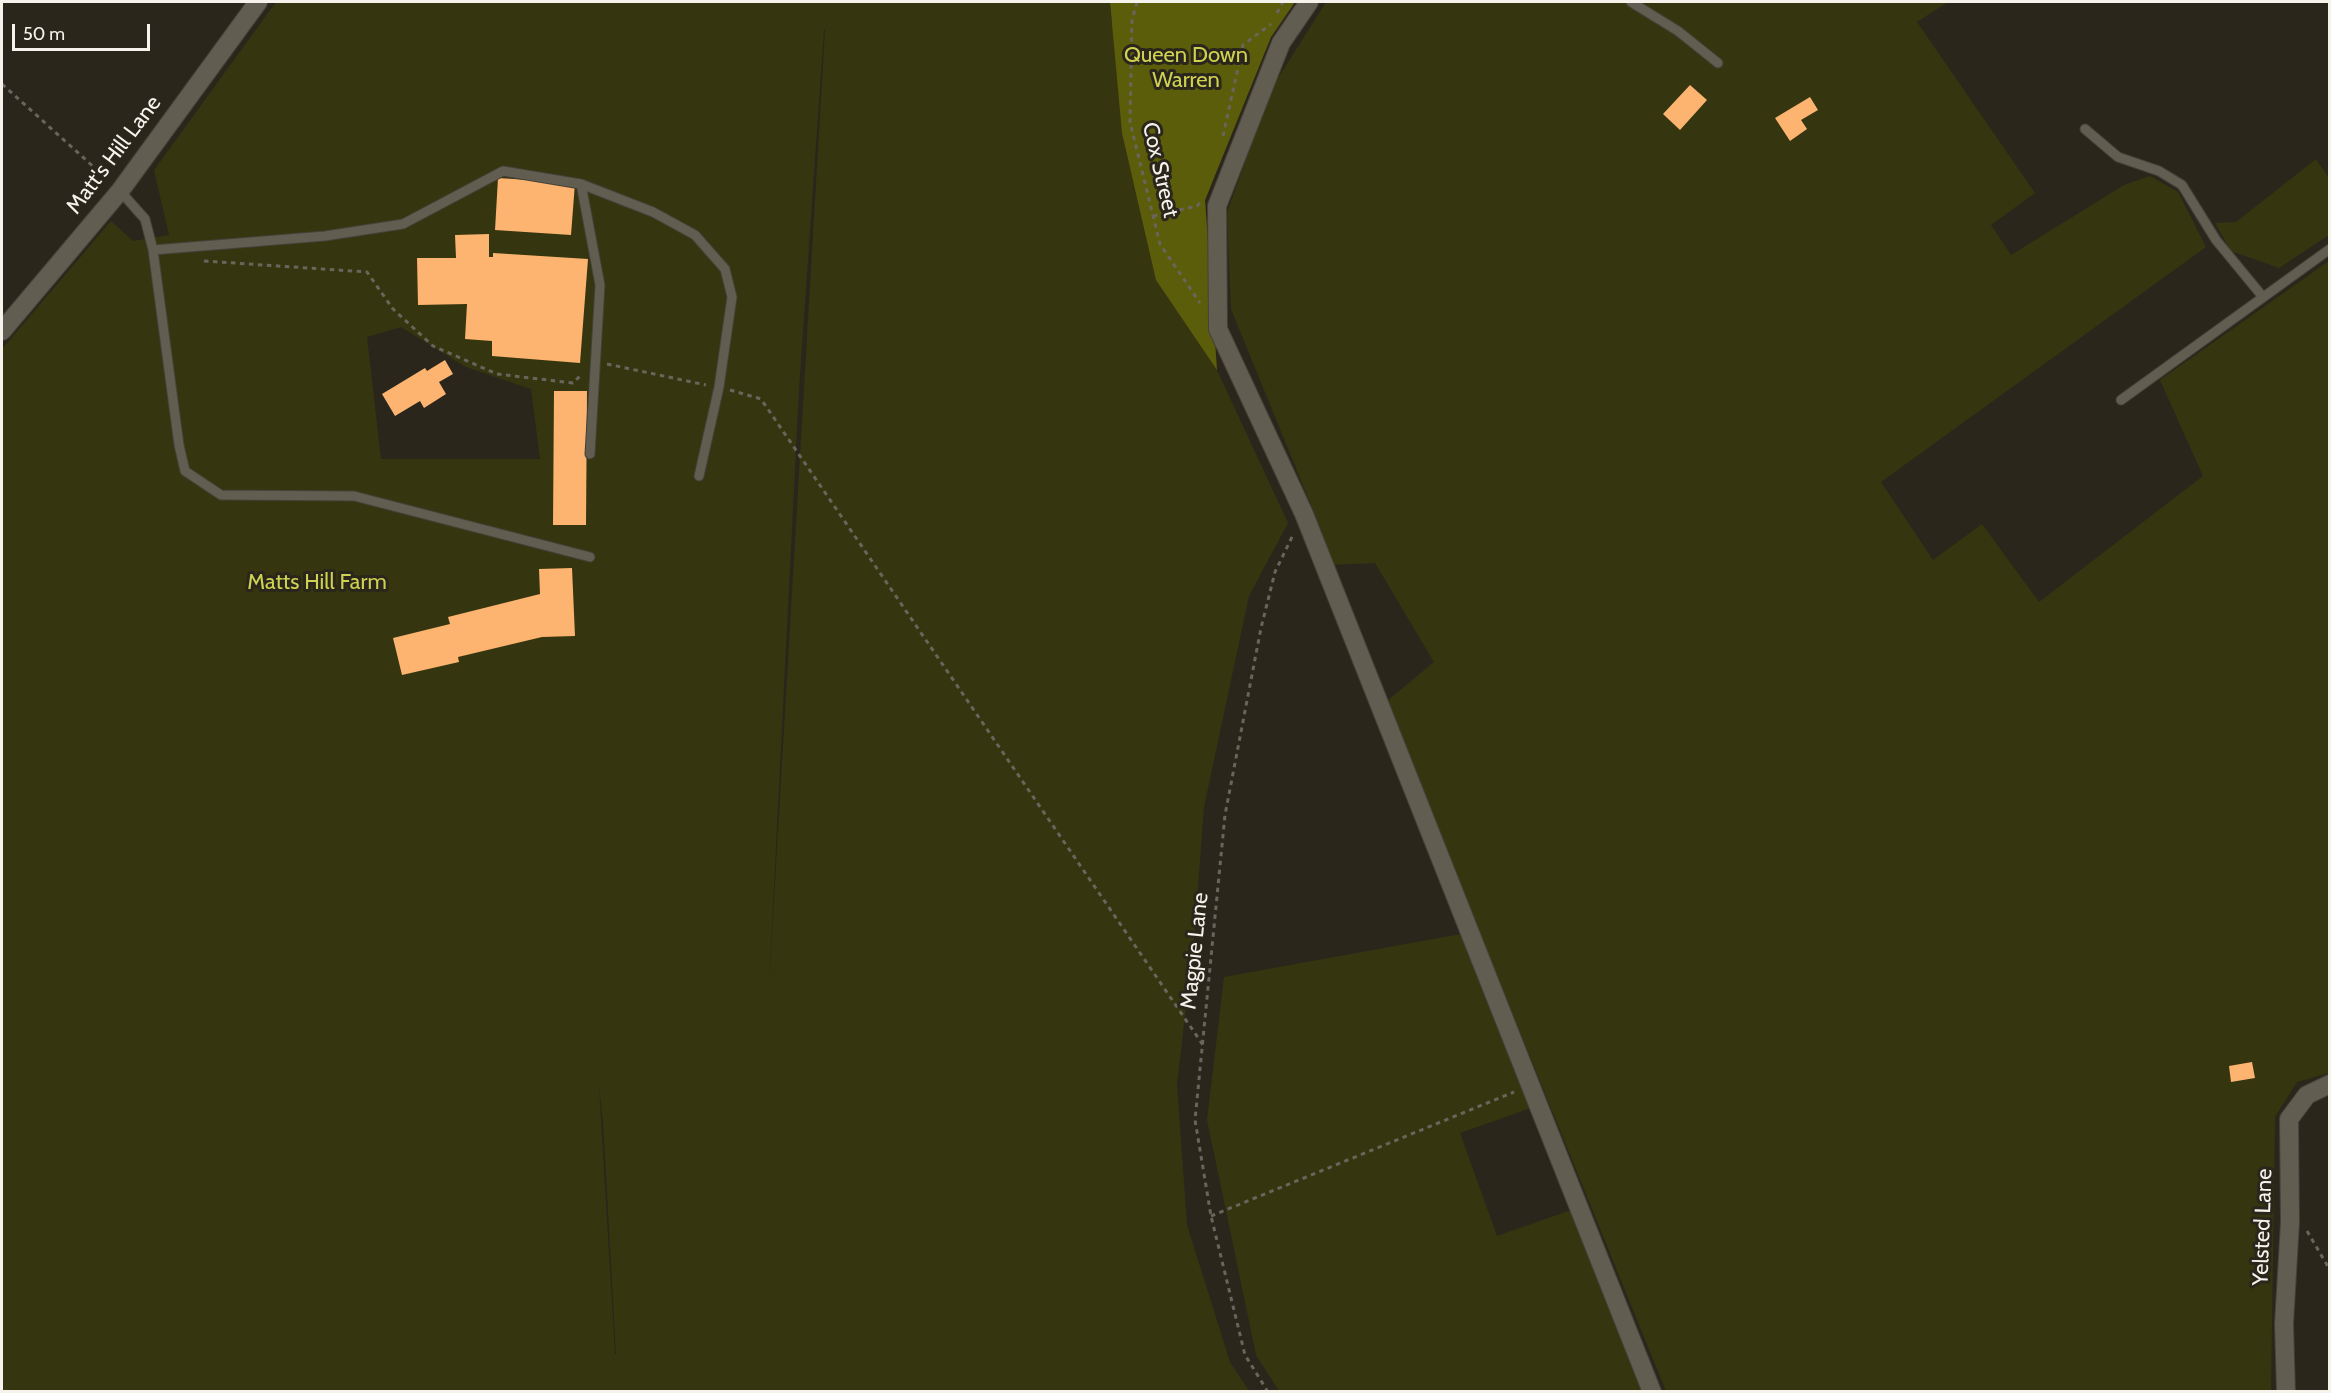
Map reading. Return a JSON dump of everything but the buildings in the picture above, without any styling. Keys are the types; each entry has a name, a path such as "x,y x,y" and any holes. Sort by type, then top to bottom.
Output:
{"street":[{"name":"Matt's Hill Lane","path":"2,331 120,191 258,2"},
{"path":"1309,2 1281,43 1217,206 1218,329 1304,514 1652,1392"},
{"name":"Yelsted Lane","path":"2286,1392 2284,1324 2290,1222 2289,1119 2307,1095 2330,1084"}],"lane":[{"path":"1631,2 1678,31 1718,63"},
{"path":"2085,129 2118,158 2159,171 2182,185 2216,240 2263,297"},
{"path":"153,250 325,236 403,224 503,171 581,184 653,212 695,235 725,269 732,297 719,387 699,476"},
{"path":"581,184 600,285 590,454"},
{"path":"120,191 146,219 153,250 179,445 185,471 221,495 354,496 590,556"},
{"path":"2121,400 2330,249"}],"path":[{"name":"Cox Street","path":"1137,2 1132,20 1130,122 1160,244 1218,329"},
{"path":"1221,145 1243,45 1273,23 1283,2"},
{"path":"2,84 120,191"},
{"path":"1154,216 1197,206 1204,198"},
{"path":"203,261 367,272 393,309 433,346 497,374 573,383 595,362 719,387 761,399 1203,1045"},
{"name":"Magpie Lane","path":"1268,1392 1245,1355 1211,1216 1195,1120 1225,815 1261,628 1275,572 1304,514"},
{"path":"1211,1216 1530,1085"},
{"path":"2290,1222 2311,1233 2330,1270"}],"green space":[{"name":"Matts Hill Farm","path":"276,2 1110,2 1111,21 1295,2 1271,37 1205,200 1217,370 1288,523 1249,596 1204,807 1194,939 1177,1084 1187,1225 1230,1362 1249,1391 2,1392 2,349 111,221 133,241 169,235 154,170","holes":["825,30 769,985 799,389","401,327 466,367 531,389 540,459 381,459 367,337","599,1086 603,1122 615,1354"]},
{"name":"Queen Down Warren","path":"1110,2 1295,2 1271,37 1205,200 1217,370 1156,280 1122,133"},
{"path":"1326,2 1948,2 1917,22 2035,193 1991,225 2011,255 2124,185 2150,176 2178,192 2206,247 1881,482 1933,560 1982,524 2039,602 2203,476 2160,380 2329,261 2329,1073 2297,1082 2275,1117 2271,1391 1666,1391 1386,702 1434,662 1375,563 1331,565 1320,527 1231,309 1227,213 1270,91"},
{"path":"2316,159 2329,178 2329,235 2279,268 2231,251 2215,223 2236,222"},
{"path":"1461,934 1531,1108 1460,1133 1497,1236 1571,1210 1643,1391 1279,1391 1256,1355 1207,1120 1224,977"}]}
